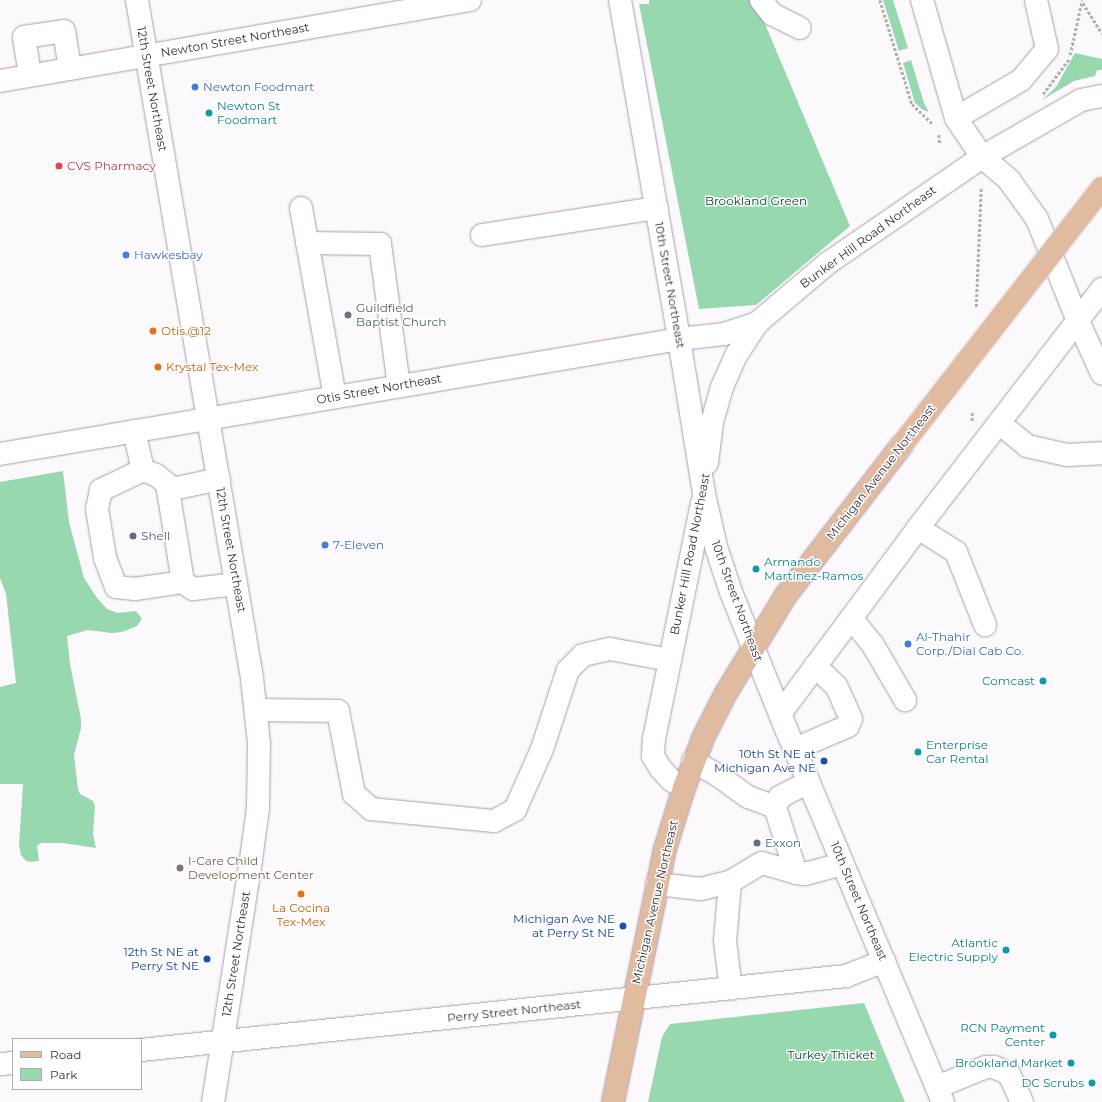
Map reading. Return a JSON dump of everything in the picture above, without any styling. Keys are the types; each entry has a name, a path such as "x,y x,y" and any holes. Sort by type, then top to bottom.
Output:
{"main road":[{"name":"Michigan Avenue Northeast","path":"612,1102 632,999 665,849 694,761 715,715 786,595 1102,188"}],"street":[{"name":"12th Street Northeast","path":"137,0 257,710 260,776 258,808 213,1102"},
{"name":"Newton Street Northeast","path":"0,80 470,0"},
{"name":"10th Street Northeast","path":"620,0 657,208 704,494 718,553 780,714 940,1094"},
{"path":"761,0 772,14 800,28"},
{"path":"922,0 956,118 982,157 1009,180 1038,219 1078,322 1102,374"},
{"path":"956,118 1021,80 1047,49 1036,0"},
{"path":"30,75 24,37 64,31 70,69"},
{"name":"Bunker Hill Road Northeast","path":"684,788 671,780 661,770 653,756 654,739 704,494 712,422 716,404 737,354 757,323 828,263 982,157 1081,100 1102,96"},
{"path":"301,208 335,397"},
{"path":"482,235 657,208"},
{"path":"307,243 380,244 399,386"},
{"path":"780,714 918,528 1102,289"},
{"name":"Otis Street Northeast","path":"0,454 679,338 724,334 757,323"},
{"path":"999,423 1027,446 1067,455 1102,453"},
{"path":"134,432 143,470"},
{"path":"183,582 167,484 156,475 143,470 101,490 96,509 105,558 116,586 135,589 183,582 193,589 236,584"},
{"path":"168,490 219,479"},
{"path":"918,528 956,552 985,625"},
{"path":"851,618 873,645 904,700"},
{"path":"257,710 338,711 354,794 371,809 494,822 515,810 542,749 568,670 583,655 610,649 670,660"},
{"path":"795,749 848,726 851,719 836,686 815,666"},
{"path":"694,761 719,776 748,798 775,807"},
{"path":"796,873 775,807 780,798 809,782"},
{"path":"657,884 701,890 730,882 762,863 796,873 805,874 843,864"},
{"path":"730,882 725,941 731,989"},
{"name":"Perry Street Northeast","path":"142,1050 846,976 884,961"},
{"path":"0,1064 12,1063"},
{"path":"940,1094 986,1067 994,1067 1009,1074 1015,1084 1022,1102"}],"path":[{"path":"880,0 912,104 935,127"},
{"path":"1082,1 1102,33"},
{"path":"938,132 940,144"},
{"path":"976,307 981,187"}],"green space":[{"name":"Brookland Green","path":"649,0 755,0 850,226 756,305 699,309 639,4 649,4"},
{"path":"883,0 893,0 908,48 899,51"},
{"path":"1075,53 1102,59 1102,70 1097,70 1095,76 1074,81 1042,100 1056,87"},
{"path":"911,60 924,103 929,112 923,110 915,103 903,63"},
{"path":"63,471 69,522 84,578 97,598 107,609 118,613 136,611 142,619 137,626 122,632 112,633 88,630 67,636 70,664 81,719 81,728 74,755 78,789 80,794 93,801 95,806 93,834 96,848 63,843 41,843 37,846 39,861 31,862 26,861 21,855 19,845 23,784 0,784 0,687 16,683 6,594 0,578 0,482"},
{"name":"Turkey Thicket","path":"864,1003 905,1102 648,1102 662,1037 670,1024"}],"place":[{"name":"Newton Foodmart","path":"195,87"},
{"name":"Newton St Foodmart","path":"209,113"},
{"name":"CVS Pharmacy","path":"59,166"},
{"name":"Hawkesbay","path":"126,255"},
{"name":"Guildfield Baptist Church","path":"348,315"},
{"name":"Otis.@12","path":"153,331"},
{"name":"Krystal Tex-Mex","path":"158,367"},
{"name":"Shell","path":"133,536"},
{"name":"7-Eleven","path":"325,545"},
{"name":"Armando Martinez-Ramos","path":"756,569"},
{"name":"Al-Thahir Corp./Dial Cab Co.","path":"908,644"},
{"name":"Comcast","path":"1043,681"},
{"name":"Enterprise Car Rental","path":"918,752"},
{"name":"10th St NE at Michigan Ave NE","path":"824,761"},
{"name":"Exxon","path":"757,843"},
{"name":"I-Care Child Development Center","path":"180,868"},
{"name":"La Cocina Tex-Mex","path":"301,894"},
{"name":"Michigan Ave NE at Perry St NE","path":"623,926"},
{"name":"Atlantic Electric Supply","path":"1006,950"},
{"name":"12th St NE at Perry St NE","path":"207,959"},
{"name":"RCN Payment Center","path":"1053,1035"},
{"name":"Brookland Market","path":"1071,1063"},
{"name":"DC Scrubs","path":"1092,1083"}]}
